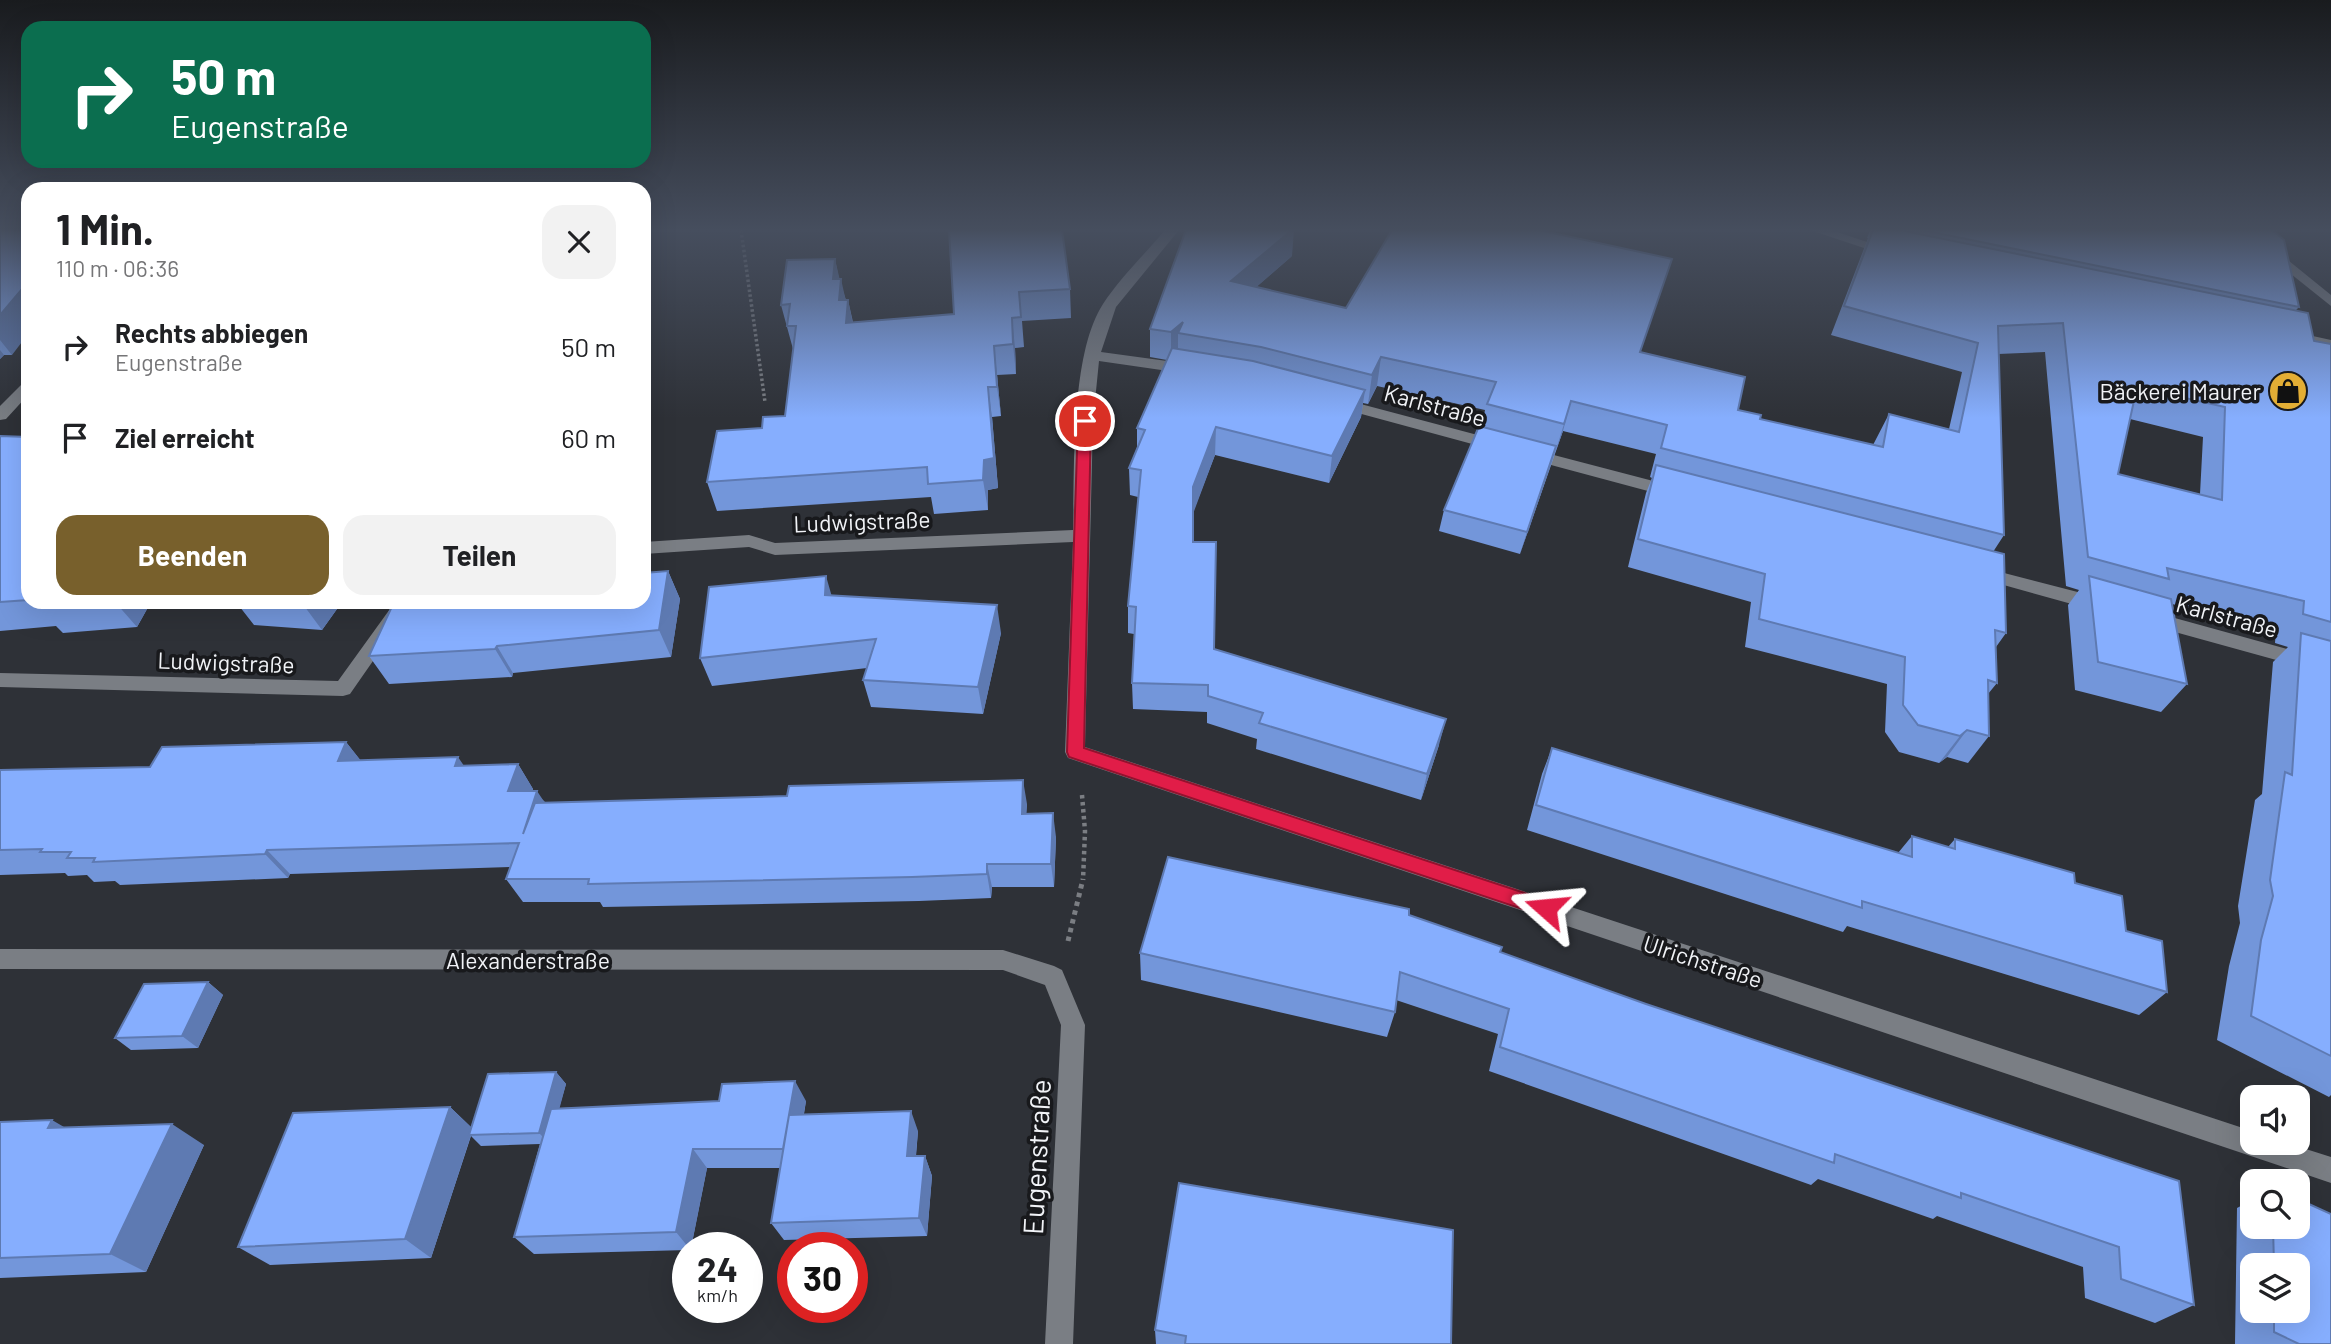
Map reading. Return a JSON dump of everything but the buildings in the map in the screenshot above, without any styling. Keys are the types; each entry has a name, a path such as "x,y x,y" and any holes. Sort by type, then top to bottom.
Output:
{"street":[{"path":"1083,536 1085,421 1092,355 1109,306 1120,293"},
{"path":"2277,333 2331,344"},
{"path":"1092,355 1207,372"},
{"path":"0,415 21,393"},
{"name":"Karlstraße","path":"1320,399 1696,498"},
{"name":"Ludwigstraße","path":"651,548 749,541 775,549 1083,536"},
{"name":"Ulrichstraße","path":"1083,536 1075,752 2331,1170"},
{"path":"1965,568 2109,607"},
{"name":"Ludwigstraße","path":"0,680 343,689 400,609"},
{"name":"Karlstraße","path":"2136,615 2331,668"},
{"name":"Alexanderstraße","path":"0,959 1003,960 1054,977"},
{"name":"Eugenstraße","path":"1054,977 1073,1025 1059,1344"}],"path":[{"path":"750,293 765,402"},
{"path":"1079,914 1086,819"}],"place":[{"name":"Bäckerei Maurer","path":"2288,391"}],"route":[{"path":"1085,421 1075,752 1546,908"}]}
